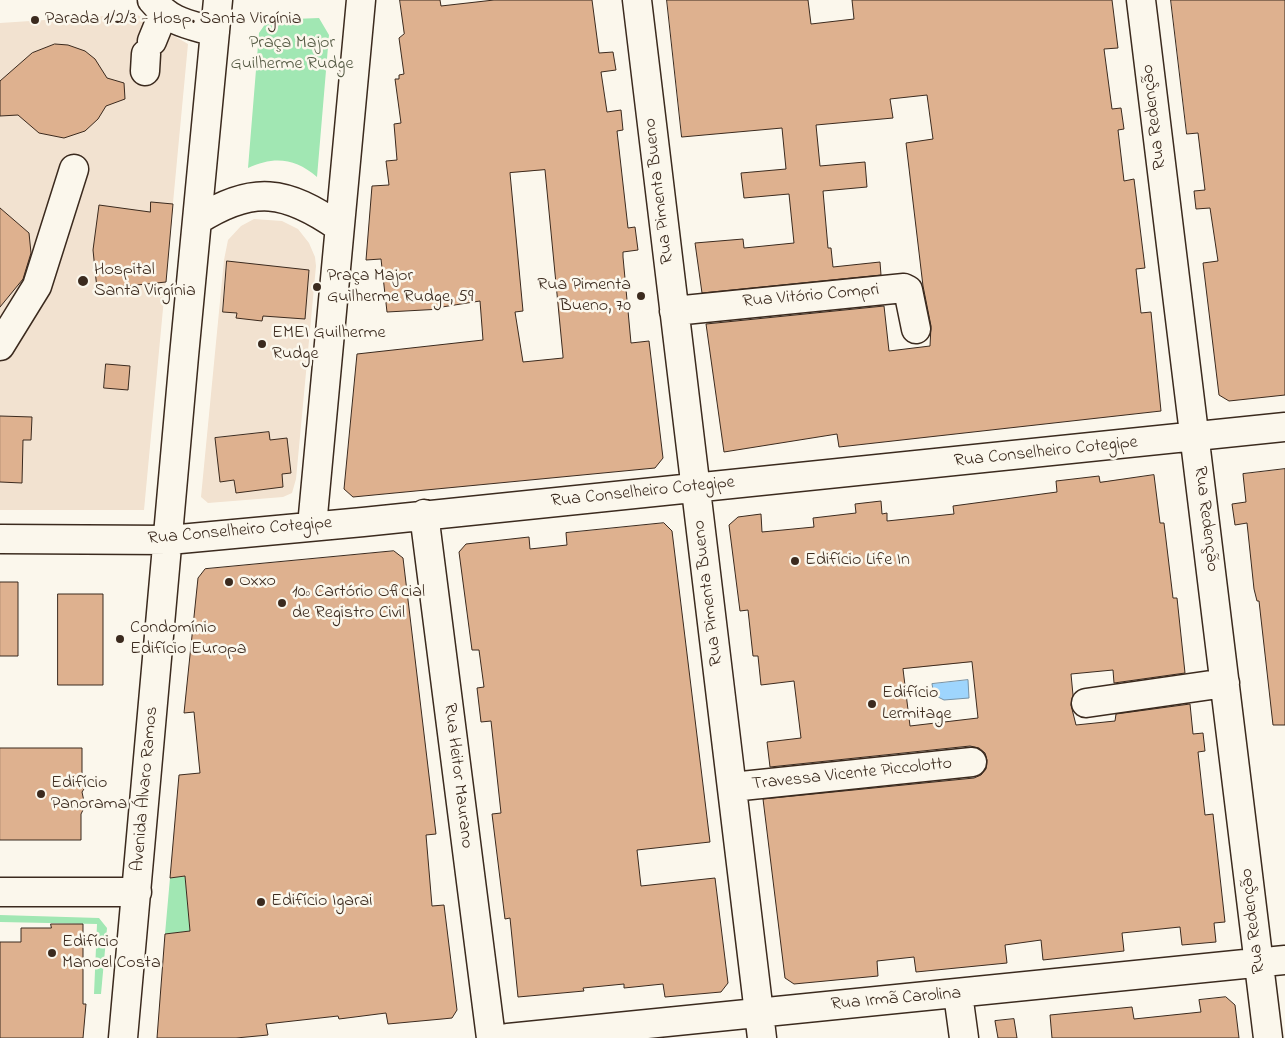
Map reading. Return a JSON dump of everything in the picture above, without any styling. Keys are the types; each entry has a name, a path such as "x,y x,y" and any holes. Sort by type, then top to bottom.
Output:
{"street":[{"path":"169,540 184,356 218,0"},
{"path":"312,526 361,0"},
{"name":"Rua Pimenta Bueno","path":"637,0 761,1025"},
{"name":"Rua Redenção","path":"1141,0 1225,683 1272,962 1268,1038"},
{"path":"153,49 162,11 215,32"},
{"path":"0,346 38,286 74,169"},
{"path":"198,220 221,205 244,198 268,196 294,200 316,211 339,227"},
{"name":"Rua Vitório Compri","path":"674,311 904,288 908,290 916,329"},
{"name":"Rua Conselheiro Cotegipe","path":"0,539 169,540 1195,438 1285,427"},
{"name":"Rua Heitor Maurano","path":"424,514 491,1038"},
{"name":"Avenida Álvaro Ramos","path":"123,1038 169,540"},
{"path":"1086,703 1225,683"},
{"name":"Travessa Vicente Piccolotto","path":"732,787 972,762"},
{"path":"0,892 137,892"},
{"name":"Rua Irmã Carolina","path":"508,1038 761,1025 958,994 1272,962"},
{"path":"958,994 964,1038"}],"shaded area":[{"name":"Hospital Santa Virgínia","path":"136,14 188,44 144,510 0,510 0,23"},
{"name":"EMEI Guilherme Rudge","path":"254,219 282,221 298,229 309,243 315,257 316,266 296,479 292,493 283,497 208,503 201,497 224,260 228,240 241,226"}],"green space":[{"name":"Praça Major Guilherme Rudge","path":"319,18 329,35 317,177 301,166 284,161 267,162 248,168 259,33 268,20"},
{"path":"185,876 190,931 165,934 170,878"},
{"path":"0,915 99,918 107,928 101,994 94,994 97,924 0,922"}],"water":[{"path":"968,680 969,698 944,700 934,695 932,684"}],"building":[{"path":"400,0 440,0 441,6 494,0 592,0 599,53 613,52 616,70 601,72 607,112 621,110 623,130 617,131 628,228 635,227 638,250 623,252 631,343 649,341 663,458 655,468 353,497 344,489 357,354 483,340 480,301 442,307 442,309 387,312 381,259 366,260 372,186 389,185 386,161 397,160 394,124 401,123 395,79 399,79 399,75 404,74 399,38 404,34","holes":["545,170 563,358 523,362 515,312 523,311 510,173"]},
{"path":"667,0 808,0 811,24 854,19 852,0 1112,0 1118,48 1104,49 1112,109 1121,108 1124,129 1118,130 1124,181 1134,179 1145,268 1136,269 1141,313 1151,312 1161,411 839,447 837,434 724,452 706,324 884,306 889,351 930,346 931,326 923,286 906,143 933,139 927,95 890,99 893,118 816,125 820,166 865,162 867,187 823,191 828,248 831,248 833,267 880,262 881,275 702,293 695,243 743,239 744,248 794,243 789,194 744,198 741,173 786,169 782,128 682,137"},
{"path":"1171,0 1285,0 1285,395 1229,401 1219,395 1203,263 1218,261 1210,208 1196,209 1194,191 1205,190 1198,133 1187,134"},
{"path":"55,44 68,45 85,51 95,59 107,78 124,83 125,99 106,106 98,119 85,131 64,138 39,133 18,115 0,116 0,81 32,53"},
{"path":"151,202 173,204 166,282 97,289 93,250 99,205 150,212"},
{"path":"0,208 29,233 31,253 23,279 0,307"},
{"path":"227,261 309,270 305,319 263,316 262,321 236,318 237,313 223,312"},
{"path":"106,364 130,366 128,390 104,388"},
{"path":"0,416 32,417 31,440 23,440 22,483 0,482"},
{"path":"269,432 270,440 287,438 291,473 282,474 283,487 236,493 234,480 220,482 215,438"},
{"path":"1285,469 1285,725 1273,725 1259,601 1257,601 1254,589 1247,523 1235,525 1232,504 1246,502 1243,474"},
{"path":"1154,475 1160,523 1164,523 1173,598 1177,598 1185,673 1114,683 1113,670 1071,674 1073,695 1071,705 1076,725 1115,721 1116,714 1190,704 1193,734 1203,733 1205,751 1198,752 1205,815 1213,814 1225,922 1214,923 1216,942 1182,945 1180,927 1122,933 1124,951 1043,960 1041,940 1005,945 1007,963 916,972 914,957 877,961 878,976 794,984 785,978 763,799 974,778 981,775 986,769 987,760 985,753 979,748 970,746 770,767 767,742 801,738 794,681 761,685 758,656 753,656 748,610 740,611 729,525 738,517 761,514 762,532 814,527 813,518 856,513 855,504 881,501 882,514 887,513 887,521 954,514 953,506 1057,492 1056,481 1099,476 1100,482","holes":["972,662 978,718 910,726 903,669"]},
{"path":"664,523 672,531 710,842 637,850 641,886 715,878 728,983 721,992 665,997 663,984 624,988 624,984 583,988 584,991 518,997 510,918 505,919 492,814 501,813 491,721 481,722 477,688 484,687 479,650 472,650 459,552 466,544 529,537 530,549 567,545 566,533"},
{"path":"394,551 403,558 436,834 426,835 432,906 444,905 457,1010 452,1018 442,1019 388,1024 386,1013 339,1019 338,1016 266,1024 268,1035 236,1038 157,1038 165,934 190,931 185,876 170,878 179,775 200,773 194,712 184,713 198,578 205,569"},
{"path":"0,582 18,582 18,656 0,656"},
{"path":"58,594 103,594 103,685 58,685"},
{"name":"Edifício Panorama","path":"0,748 82,748 82,775 88,783 82,792 85,806 81,814 81,840 0,840"},
{"path":"51,924 83,924 83,1004 86,1004 83,1038 0,1038 0,942 21,942 21,928 51,928"},
{"path":"1226,997 1235,1005 1239,1038 1052,1038 1050,1015 1132,1007 1134,1019 1201,1012 1199,1000"},
{"path":"1014,1019 1017,1038 998,1038 995,1021"}],"place":[{"name":"Parada 1/2/3 - Hosp. Santa Virgínia","path":"35,20"},
{"name":"Hospital Santa Virgínia","path":"83,281"},
{"name":"Praça Major Guilherme Rudge, 59","path":"317,287"},
{"name":"Rua Pimenta Bueno, 70","path":"641,296"},
{"name":"EMEI Guilherme Rudge","path":"262,344"},
{"name":"Edifício Life In","path":"795,561"},
{"name":"Oxxo","path":"229,582"},
{"name":"10º Cartório Oficial de Registro Civil","path":"282,603"},
{"name":"Condomínio Edifício Europa","path":"120,639"},
{"name":"Edifício Lermitage","path":"872,704"},
{"name":"Edifício Panorama","path":"41,794"},
{"name":"Edifício Igarai","path":"261,902"},
{"name":"Edifício Manoel Costa","path":"52,953"}]}
